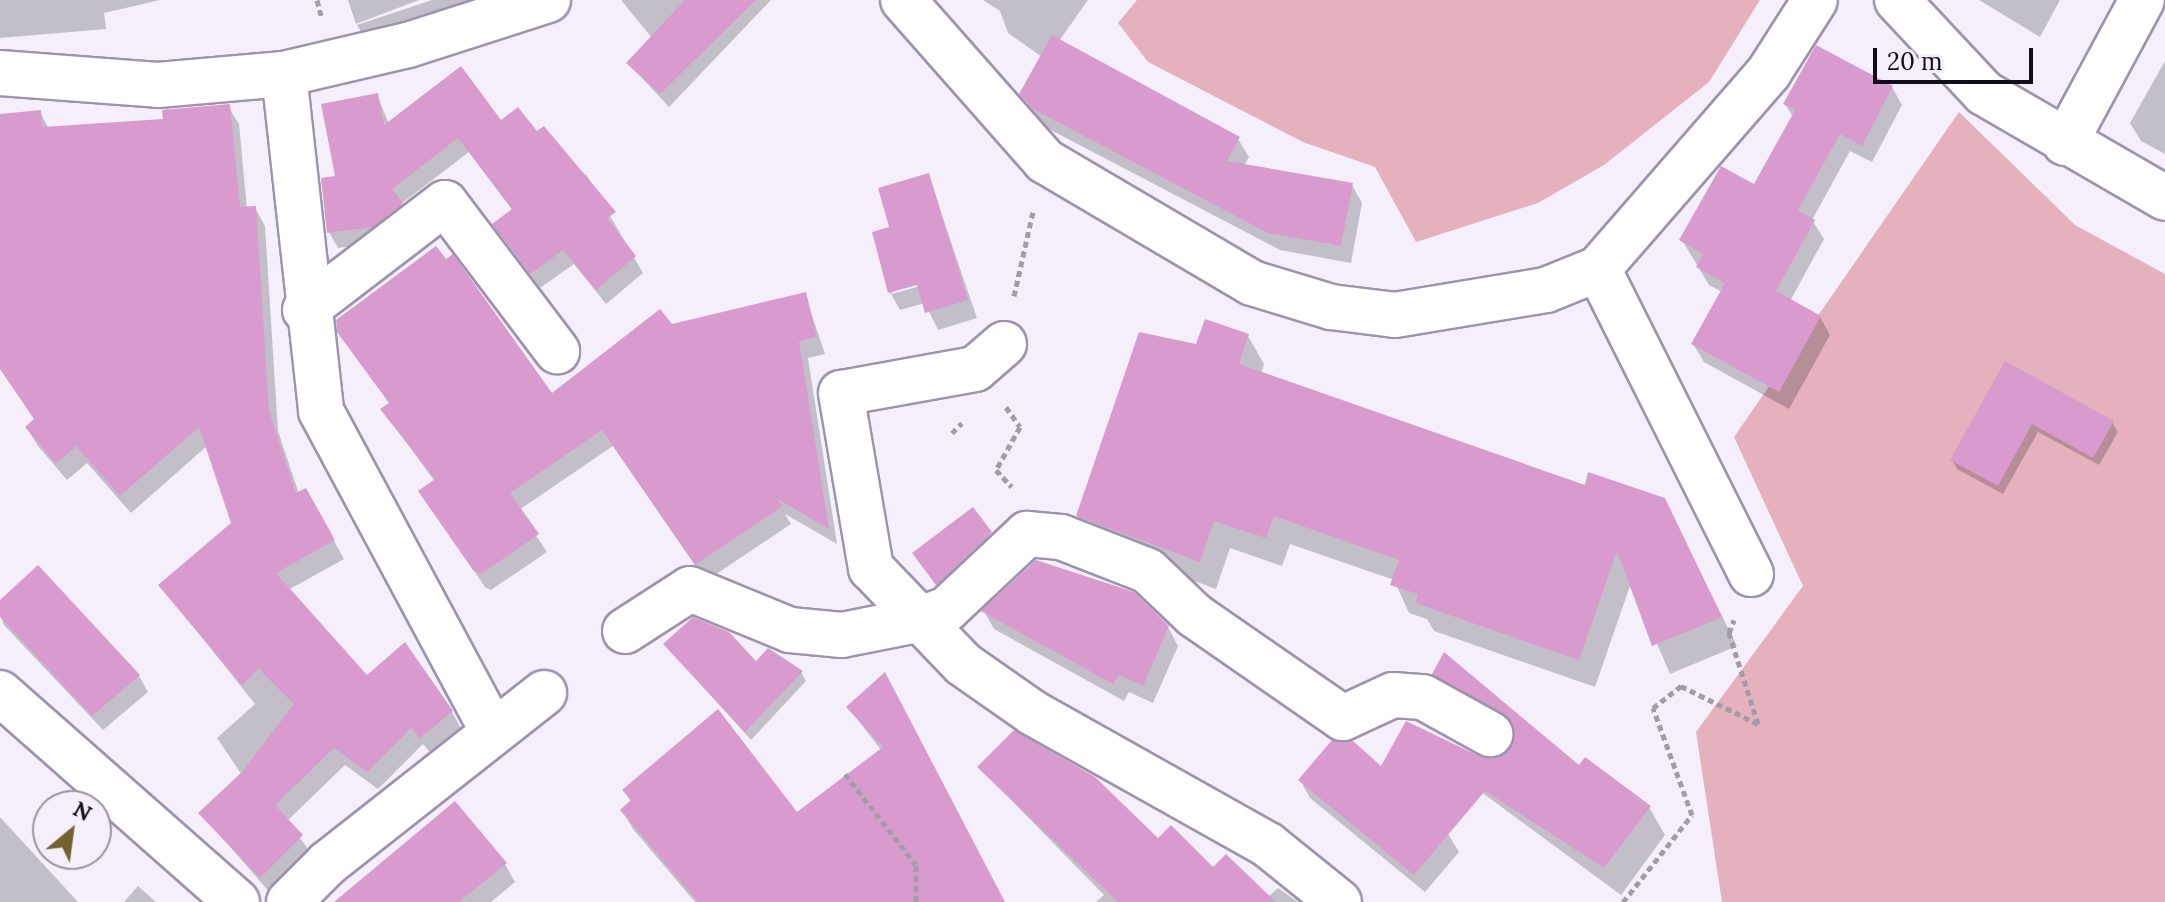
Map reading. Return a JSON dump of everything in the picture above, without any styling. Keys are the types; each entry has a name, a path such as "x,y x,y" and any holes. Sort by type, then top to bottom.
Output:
{"street":[{"path":"0,73 158,85 284,74 408,45 548,0"},
{"path":"903,0 1045,161 1252,283 1331,307 1395,315 1546,290 1598,269 1769,72 1815,0"},
{"path":"1897,0 1984,93 2065,143 2165,198"},
{"path":"2065,143 2142,0"},
{"path":"284,74 305,310 321,411 493,732"},
{"path":"305,310 445,203 557,351"},
{"path":"1598,269 1751,574"},
{"path":"1004,344 975,369 841,393 871,568 917,620 1033,713 1268,845 1339,902"},
{"path":"625,631 690,589 790,630 842,635 917,620 947,609 1027,534 1061,537 1148,571 1194,615 1343,718 1393,695 1423,697 1490,734"},
{"path":"0,693 209,894"},
{"path":"289,902 544,693"}],"path":[{"path":"1623,902 1692,815 1653,708 1681,686 1758,724 1729,633 1751,574"},
{"path":"845,774 916,865 916,902"}],"shaded area":[{"path":"1137,0 1760,0 1709,82 1604,165 1538,203 1416,242 1375,167 1303,142 1148,62 1118,23"},
{"path":"1959,112 2075,225 2165,274 2165,902 1722,902 1696,732 1803,586 1734,437"}],"building":[{"path":"685,0 756,0 660,94 626,63"},
{"path":"1052,35 1240,137 1227,161 1353,183 1341,246 1268,233 1033,109 1019,94"},
{"path":"1816,45 1893,86 1862,146 1840,134 1798,210 1815,220 1776,291 1821,316 1779,392 1691,344 1725,283 1696,267 1703,254 1679,240 1721,166 1754,184 1795,110 1783,104"},
{"path":"461,66 501,120 518,107 537,131 544,126 616,212 607,218 636,256 596,290 563,250 530,274 492,224 512,209 458,138 392,189 403,203 373,227 327,233 321,178 335,176 321,104 378,93 384,125"},
{"path":"230,104 240,207 256,206 269,411 296,493 306,488 335,540 276,573 367,675 405,642 453,711 420,738 411,728 367,772 334,748 275,805 303,835 260,878 198,813 242,772 294,704 259,669 242,685 158,585 231,523 199,427 120,496 76,446 56,464 25,427 34,419 0,369 0,114 41,110 42,127 163,119 162,110"},
{"path":"929,173 968,300 925,313 917,285 888,293 872,232 889,227 878,188"},
{"path":"436,246 446,259 453,254 552,393 660,309 672,324 806,292 817,337 799,341 829,529 776,498 783,506 695,565 602,430 510,493 539,534 481,574 473,570 418,491 435,479 380,409 389,403 337,332 336,320"},
{"path":"1205,319 1249,334 1239,364 1585,485 1588,472 1665,498 1722,617 1652,646 1617,551 1579,660 1415,603 1418,594 1390,585 1399,560 1274,516 1266,538 1214,521 1200,562 1076,516 1139,332 1196,344"},
{"path":"2005,361 2114,421 2093,458 2032,424 1998,486 1950,460"},
{"path":"973,507 992,532 936,585 912,553"},
{"path":"1036,560 1134,592 1169,626 1143,686 1119,675 1113,684 981,611"},
{"path":"38,565 140,675 92,716 0,617 0,600"},
{"path":"693,617 729,632 756,661 768,648 803,671 745,732 663,644"},
{"path":"1444,652 1579,765 1585,757 1651,806 1604,868 1485,791 1414,875 1298,780 1332,740 1353,741 1381,766 1406,721 1479,756 1504,755 1512,745 1512,722 1432,674"},
{"path":"885,672 1005,902 698,902 620,810 631,800 622,790 718,709 797,812 883,747 846,707"},
{"path":"1014,730 1095,777 1158,838 1171,825 1213,867 1226,854 1276,902 1118,902 977,767"},
{"path":"455,801 507,863 459,902 334,902"}]}
